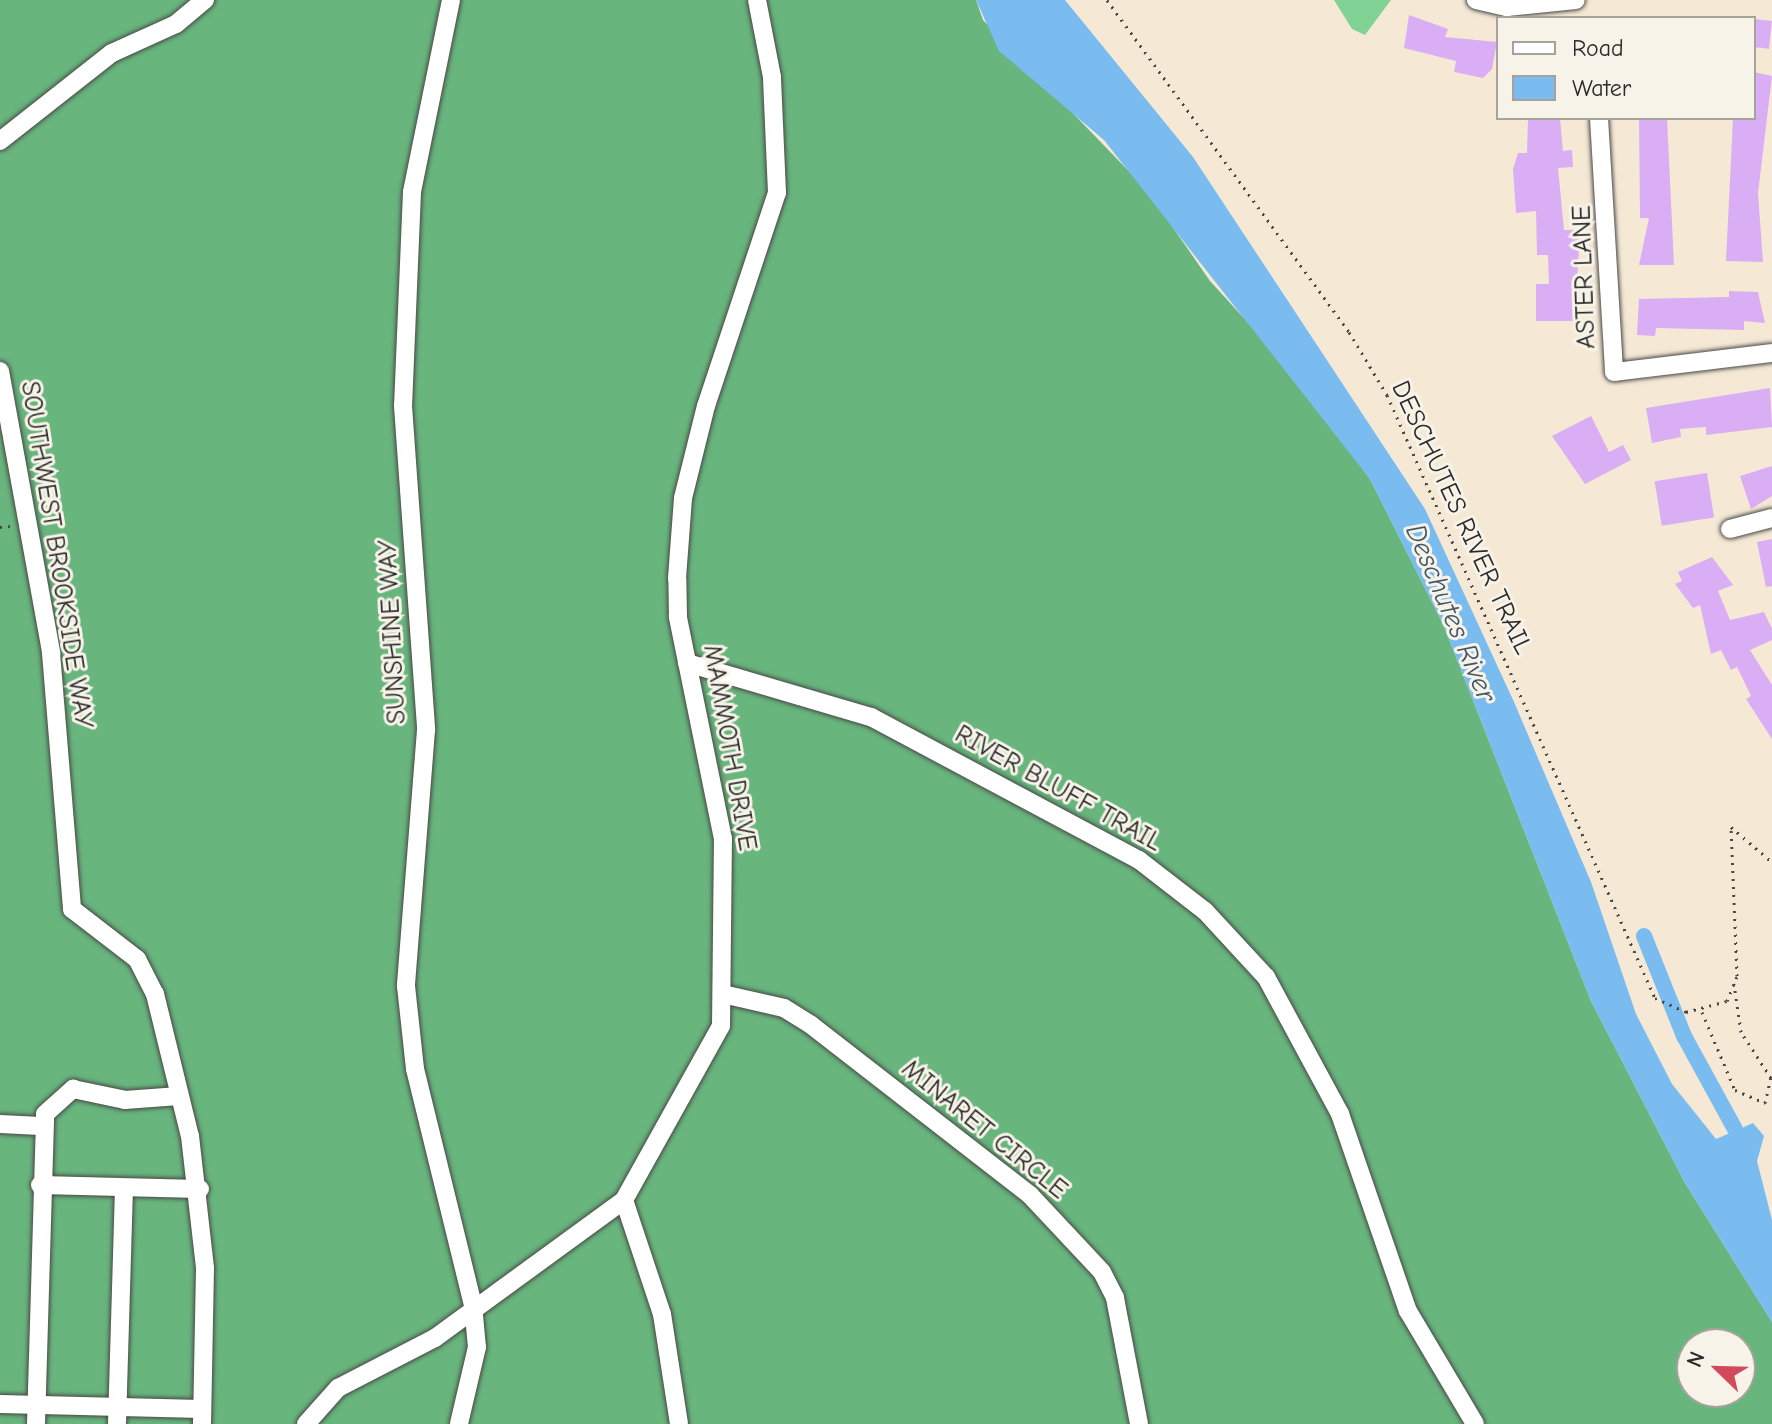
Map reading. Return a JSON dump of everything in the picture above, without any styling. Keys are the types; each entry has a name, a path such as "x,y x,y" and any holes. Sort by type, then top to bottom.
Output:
{"street":[{"path":"0,141 112,53 176,24 205,0"},
{"name":"SUNSHINE WAY","path":"451,0 412,192 403,293 403,406 426,730 406,986 415,1069 473,1305"},
{"name":"MAMMOTH DRIVE","path":"306,1424 338,1388 395,1360 624,1200 721,1026 727,995 723,839 687,663 677,578 683,498 777,193 774,92 757,0"},
{"path":"1476,0 1518,7 1578,0"},
{"name":"ASTER LANE","path":"1599,120 1614,372 1772,353"},
{"name":"SOUTHWEST BROOKSIDE WAY","path":"0,371 51,653 72,909 137,959 155,994 200,1189 202,1416"},
{"path":"1730,529 1772,518"},
{"name":"RIVER BLUFF TRAIL","path":"687,663 871,717 1139,860 1205,911 1266,977 1340,1114 1408,1311 1475,1424"},
{"name":"MINARET CIRCLE","path":"727,995 784,1008 811,1025 1030,1195 1102,1272 1115,1298 1139,1424"},
{"path":"36,1424 41,1126 51,1104 73,1089 125,1100 179,1096"},
{"path":"0,1124 41,1126"},
{"path":"40,1185 200,1189"},
{"path":"117,1424 124,1188"},
{"path":"624,1200 662,1314 679,1424"},
{"path":"459,1424 477,1347 473,1305"},
{"path":"0,1404 118,1405 202,1416"}],"path":[{"name":"DESCHUTES RIVER TRAIL","path":"1107,0 1387,395 1655,998 1666,1006 1686,1012 1702,1012"},
{"path":"1734,984 1727,1001 1702,1012 1735,1090 1765,1103 1771,1078 1741,1032 1734,984 1731,827 1772,862"}],"green space":[{"path":"0,0 976,0 983,20 1147,190 1210,281 1276,353 1370,479 1443,624 1591,1001 1685,1183 1772,1322 1772,1424 0,1424"},
{"path":"1334,0 1391,0 1365,35 1352,29"}],"water":[{"name":"Deschutes River","path":"976,0 1065,0 1193,157 1425,509 1514,702 1591,882 1636,1014 1672,1084 1716,1139 1753,1123 1764,1136 1757,1161 1772,1220 1772,1322 1685,1183 1591,1001 1443,624 1370,479 1104,140 999,51"}],"building":[{"path":"1409,15 1448,29 1445,37 1496,42 1492,69 1483,78 1454,72 1456,61 1404,48"},
{"path":"1756,19 1772,21 1769,49 1756,47"},
{"path":"1756,72 1772,76 1758,193 1763,262 1726,261 1733,120 1756,120"},
{"path":"1528,120 1560,120 1563,151 1572,150 1573,167 1558,168 1564,230 1580,230 1575,321 1536,321 1536,284 1549,284 1548,255 1537,255 1536,211 1516,213 1513,169 1518,153 1527,153"},
{"path":"1639,120 1667,120 1674,265 1639,265 1649,218 1640,218"},
{"path":"1729,291 1758,292 1765,323 1744,321 1744,330 1656,328 1655,336 1637,335 1639,299 1729,297"},
{"path":"1770,388 1772,427 1706,435 1706,427 1680,429 1681,437 1652,443 1646,408"},
{"path":"1591,416 1609,452 1623,445 1631,460 1585,484 1552,436"},
{"path":"1772,466 1772,496 1751,509 1740,476"},
{"path":"1707,473 1714,517 1662,526 1655,481"},
{"path":"1772,539 1772,586 1766,587 1757,542"},
{"path":"1712,557 1733,585 1718,591 1730,620 1764,612 1772,629 1772,640 1750,650 1772,685 1772,739 1746,699 1751,696 1737,667 1731,670 1721,650 1711,654 1700,605 1693,608 1675,584 1682,581 1678,572"}],"waterway":[{"path":"1644,936 1684,1036 1735,1129"}]}
